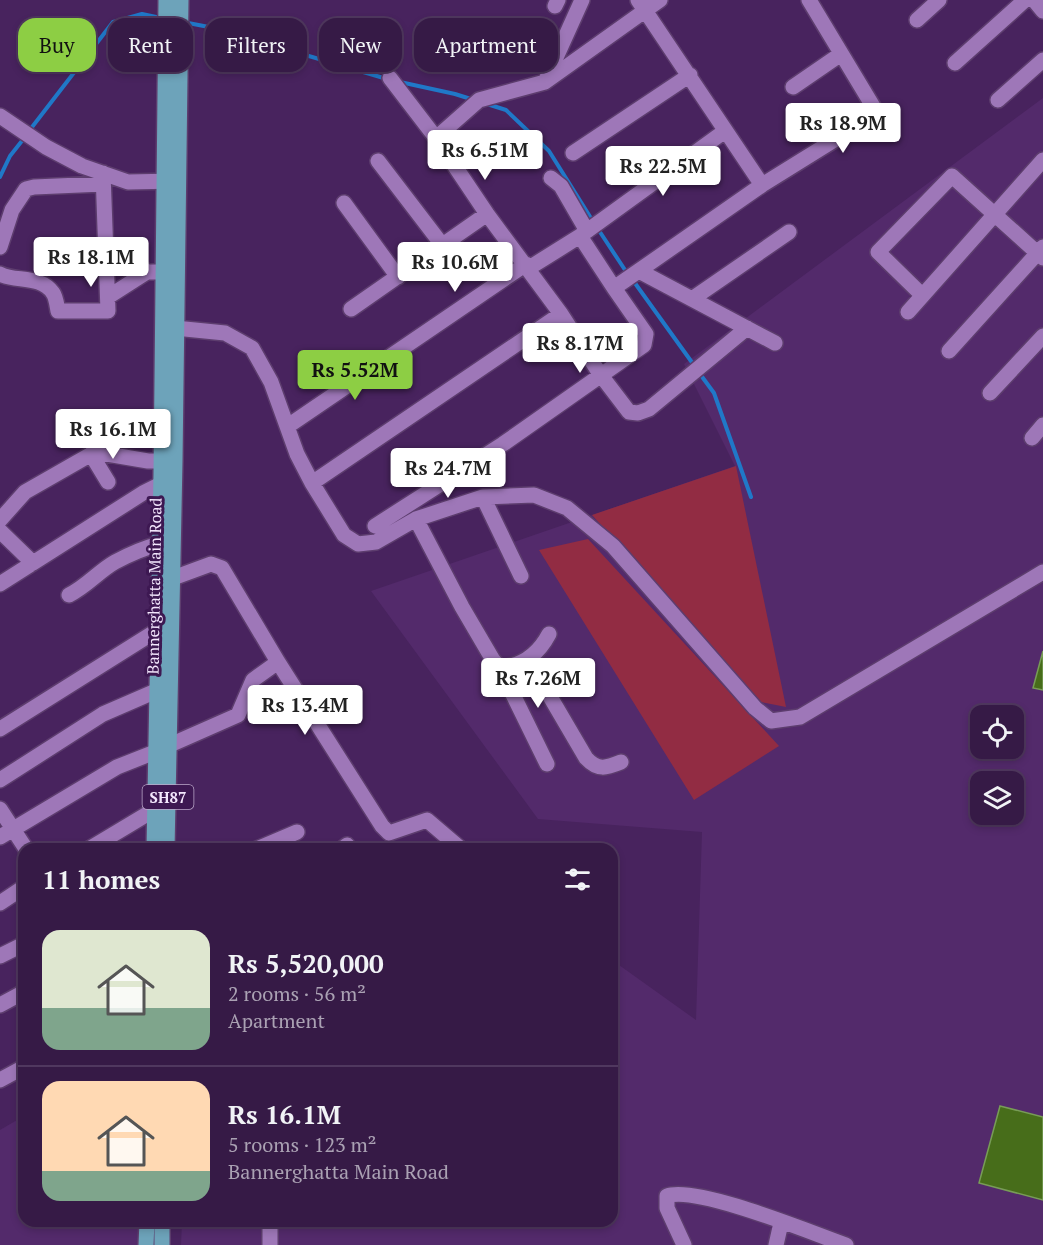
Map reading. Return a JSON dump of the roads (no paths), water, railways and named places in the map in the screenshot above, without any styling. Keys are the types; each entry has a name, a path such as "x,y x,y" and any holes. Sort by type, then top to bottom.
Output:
{"main road":[{"name":"Bannerghatta Main Road","path":"167,843 173,578 167,485 169,327 179,181 171,16 181,0"},
{"path":"154,843 156,632 159,544 167,485 161,461 169,327 154,272 163,181 171,16"},
{"path":"146,1245 147,1227"},
{"path":"162,1227 162,1245"}],"street":[{"path":"545,82 582,0"},
{"path":"436,138 479,100 545,82 642,5 660,0"},
{"path":"614,288 762,185 873,116 874,108 809,0"},
{"path":"917,20 939,0"},
{"path":"955,63 1025,0"},
{"path":"1034,0 1043,11"},
{"path":"642,5 762,185"},
{"path":"793,87 842,54"},
{"path":"998,100 1043,60"},
{"path":"573,153 690,75"},
{"path":"390,78 436,138 487,214 527,266 600,374 629,412 638,413 649,409 747,328"},
{"path":"0,116 46,147 103,178"},
{"path":"288,426 527,266 583,233 726,131"},
{"path":"908,312 1043,160"},
{"path":"378,161 442,246"},
{"path":"922,296 878,252 952,176 1041,253 949,351"},
{"path":"0,247 12,210 26,189 103,178 128,182 179,181"},
{"path":"0,274 32,280 45,286 53,292 58,311 108,311 103,178"},
{"path":"375,526 503,444 644,345 646,334 614,288 583,233 561,186 550,178"},
{"path":"344,204 398,277"},
{"path":"351,309 487,214"},
{"path":"692,299 789,232"},
{"path":"105,246 154,272"},
{"path":"639,271 775,343"},
{"path":"108,297 154,272"},
{"path":"312,483 561,314"},
{"path":"169,327 225,333 252,348 271,382 297,454 344,535 358,544 376,542 416,519 483,497 534,495 567,508 612,546 755,708 771,721 800,717 1043,572"},
{"path":"990,393 1043,336"},
{"path":"1032,438 1043,425"},
{"path":"0,520 25,492 95,452 161,461"},
{"path":"91,454 108,482"},
{"path":"0,584 143,493 167,485"},
{"path":"483,497 522,576"},
{"path":"416,519 462,607 500,668 547,764"},
{"path":"0,531 33,563"},
{"path":"69,595 84,587 114,563 159,544"},
{"path":"173,578 211,564 222,568 278,662 382,826 389,833 428,820 454,843"},
{"path":"0,729 156,632"},
{"path":"500,668 510,668 528,659 542,648 549,634"},
{"path":"528,659 586,758 598,767 605,768 621,762"},
{"path":"170,745 238,715 253,680 278,662"},
{"path":"0,780 102,714 156,691"},
{"path":"7,833 117,767 155,752"},
{"path":"0,809 7,833 19,843"},
{"path":"99,843 154,810"},
{"path":"271,843 297,832"},
{"path":"0,903 18,891"},
{"path":"0,956 18,947"},
{"path":"0,1005 18,995"},
{"path":"0,1080 18,1070"},
{"path":"684,1245 667,1208 667,1196 675,1193 717,1200 846,1245"},
{"path":"776,1245 781,1223"},
{"path":"270,1227 270,1245"}],"waterway":[{"path":"128,18 142,14 161,18"},
{"path":"193,24 214,28 387,79"},
{"path":"29,131 108,28"},
{"path":"400,82 474,100"},
{"path":"487,104 506,110 549,151 594,223"},
{"path":"0,177 10,156 25,137"},
{"path":"598,229 627,273"},
{"path":"632,279 696,368"},
{"path":"700,374 714,393 751,497"}]}
